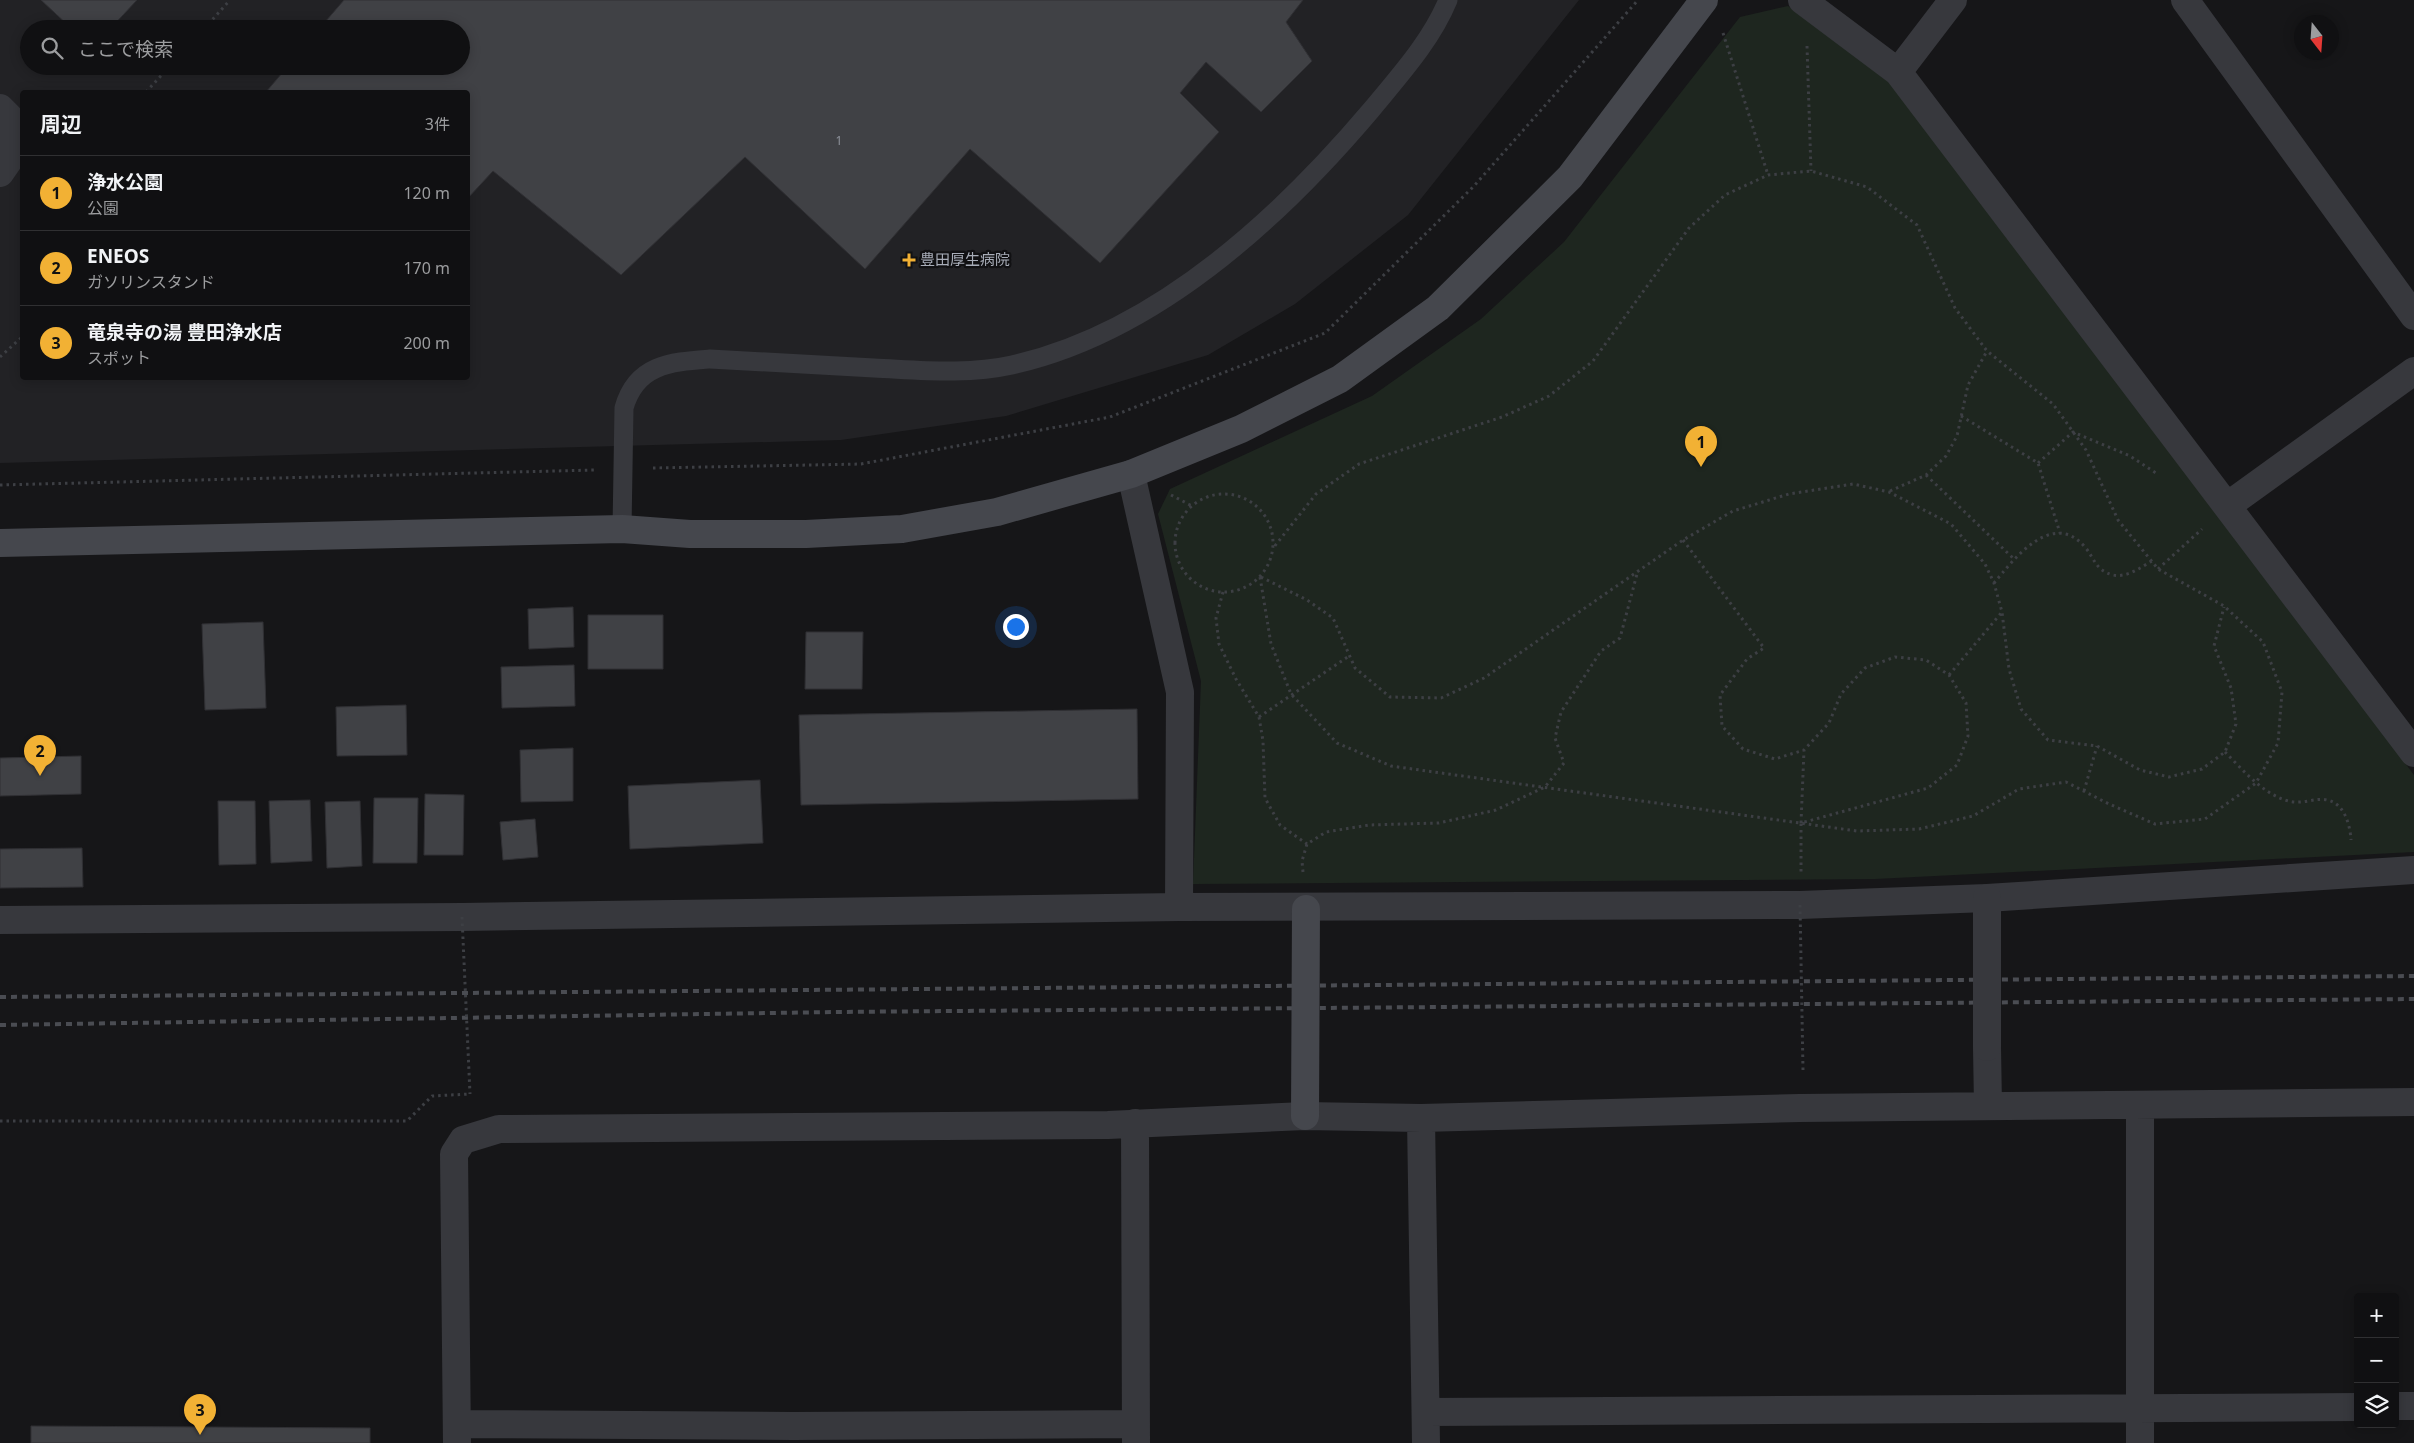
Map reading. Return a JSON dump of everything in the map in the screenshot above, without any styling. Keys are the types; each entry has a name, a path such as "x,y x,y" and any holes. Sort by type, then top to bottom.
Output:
{"street":[{"path":"0,543 622,529 690,534 806,534 902,529 997,512 1131,474 1241,429 1340,379 1438,308 1570,176 1704,0"},
{"path":"1898,72 1953,0"},
{"path":"2185,0 2414,316"},
{"path":"1804,2 1898,72 2414,753"},
{"path":"0,108 9,117 11,157 0,173"},
{"path":"2228,506 2414,371"},
{"path":"1131,474 1180,692 1179,907"},
{"path":"0,920 462,917 1179,907 1306,909 1987,898 2414,870"},
{"path":"1987,898 1988,1106"},
{"path":"1305,1116 1306,909"},
{"path":"1135,1124 1136,1434 457,1434 454,1154 463,1140 499,1129 1135,1124 1305,1116 1421,1118 1800,1108 2414,1102"},
{"path":"2140,1105 2140,1443"},
{"path":"1421,1118 1426,1443"},
{"path":"1426,1412 2354,1406"},
{"path":"2399,1406 2414,1406"}],"lane":[{"path":"622,529 624,408 627,397 634,385 647,372 672,362 710,359 940,371 975,369 1011,365 1075,346 1132,318 1184,285 1223,256 1302,185 1346,139 1413,59 1448,0"}],"path":[{"path":"212,20 230,0"},
{"path":"1804,2 1811,171"},
{"path":"1721,28 1768,175"},
{"path":"148,90 162,75"},
{"path":"1260,577 1271,644 1291,694 1337,743 1391,766 1857,831 1918,829 1973,816 2020,789 2066,782 2155,824 2205,819 2256,783 2278,742 2282,692 2263,642 2224,606 2158,569 2118,520 2086,450 2053,404 1987,351 1955,308 1917,225 1867,188 1811,171 1768,175 1725,196 1689,228 1593,362 1549,396 1502,417 1360,464 1316,494 1274,547"},
{"path":"0,357 20,339"},
{"path":"1889,492 1926,475 1946,456 1957,436 1968,384 1987,351"},
{"path":"1961,416 2038,463 2060,533"},
{"path":"2038,463 2073,432"},
{"path":"2073,432 2130,456 2163,477"},
{"path":"1926,475 2014,559"},
{"path":"1260,577 1307,600 1333,618 1355,668 1390,697 1441,698 1484,678 1683,540 1733,511 1788,494 1853,484 1889,492 1951,524 1985,564 1994,583 2002,612 2009,669 2021,709 2048,740 2097,746 2140,770 2169,777 2202,769 2225,752 2236,724 2232,688 2214,646 2224,606"},
{"path":"1222,494 1238,495 1253,503 1265,515 1272,530 1274,547 1270,563 1260,577 1247,587 1232,592 1200,587 1188,577 1179,564 1175,549 1176,533 1182,518 1192,506 1205,498 1222,494"},
{"path":"2158,569 2228,506"},
{"path":"1994,583 2014,559 2032,542 2046,535 2060,533 2074,537 2085,547 2099,569 2115,575 2127,574 2152,561"},
{"path":"1683,540 1764,648 1747,659 1720,695 1722,726 1744,749 1775,759 1804,750 1829,723 1840,694 1865,668 1894,657 1926,660 1949,675 1966,703 1968,736 1957,765 1928,788 1801,824"},
{"path":"1306,909 1302,861 1307,844 1326,832 1369,825 1438,823 1496,810 1545,787 1564,763 1555,738 1561,712 1601,651 1620,638 1638,573"},
{"path":"1223,592 1216,618 1219,644 1236,679 1259,716 1263,740 1265,798 1280,825 1307,844"},
{"path":"1949,675 2002,612"},
{"path":"1259,716 1349,656"},
{"path":"2084,791 2097,746"},
{"path":"1800,878 1804,750"},
{"path":"2225,752 2256,783 2283,800 2300,803 2326,799 2342,808 2351,830 2354,873"},
{"path":"1800,901 1803,1070"},
{"path":"0,1121 407,1121 432,1096 470,1094 462,917"}],"shaded area":[{"name":"豊田厚生病院","path":"0,0 1579,0 1408,215 1295,304 1208,355 1006,416 841,440 0,463"},
{"path":"1788,6 1900,88 2414,775 2414,852 1875,879 1193,884 1201,681 1158,514 1170,489 1372,396 1481,319 1564,242 1740,17"}],"building":[{"path":"41,0 137,0 118,20 62,20"},
{"name":"豊田厚生病院","path":"344,0 1303,0 1286,22 1312,61 1261,112 1206,62 1180,93 1219,132 1100,263 970,149 865,269 745,157 621,275 493,171 470,196 470,90 268,90 280,75 470,75 470,20 327,20"},
{"path":"573,607 574,647 529,649 528,609"},
{"path":"588,615 663,615 663,669 588,669"},
{"path":"263,622 266,708 205,710 202,624"},
{"path":"806,632 863,632 862,689 805,689"},
{"path":"574,665 575,706 502,708 501,667"},
{"path":"406,705 407,755 337,756 336,707"},
{"path":"1137,709 1138,799 801,805 799,715"},
{"path":"573,748 573,801 521,802 520,750"},
{"path":"81,756 81,794 0,796 0,758"},
{"path":"760,780 763,843 630,849 628,786"},
{"path":"425,794 464,795 463,855 424,855"},
{"path":"374,798 418,798 417,863 373,863"},
{"path":"310,800 312,861 271,863 269,801"},
{"path":"218,801 255,801 256,864 219,865"},
{"path":"360,801 362,866 327,868 325,802"},
{"path":"535,819 538,857 503,860 500,822"},
{"path":"82,848 83,887 0,888 0,849"},
{"path":"31,1426 370,1428 370,1443 31,1443"}],"railway":[{"path":"0,997 2414,976"},
{"path":"0,1025 834,1012 2414,999"}],"place":[{"name":"豊田厚生病院","path":"909,260"},
{"name":"浄水公園","path":"1701,467"},
{"name":"ENEOS","path":"40,776"},
{"name":"竜泉寺の湯 豊田浄水店","path":"200,1435"}]}
